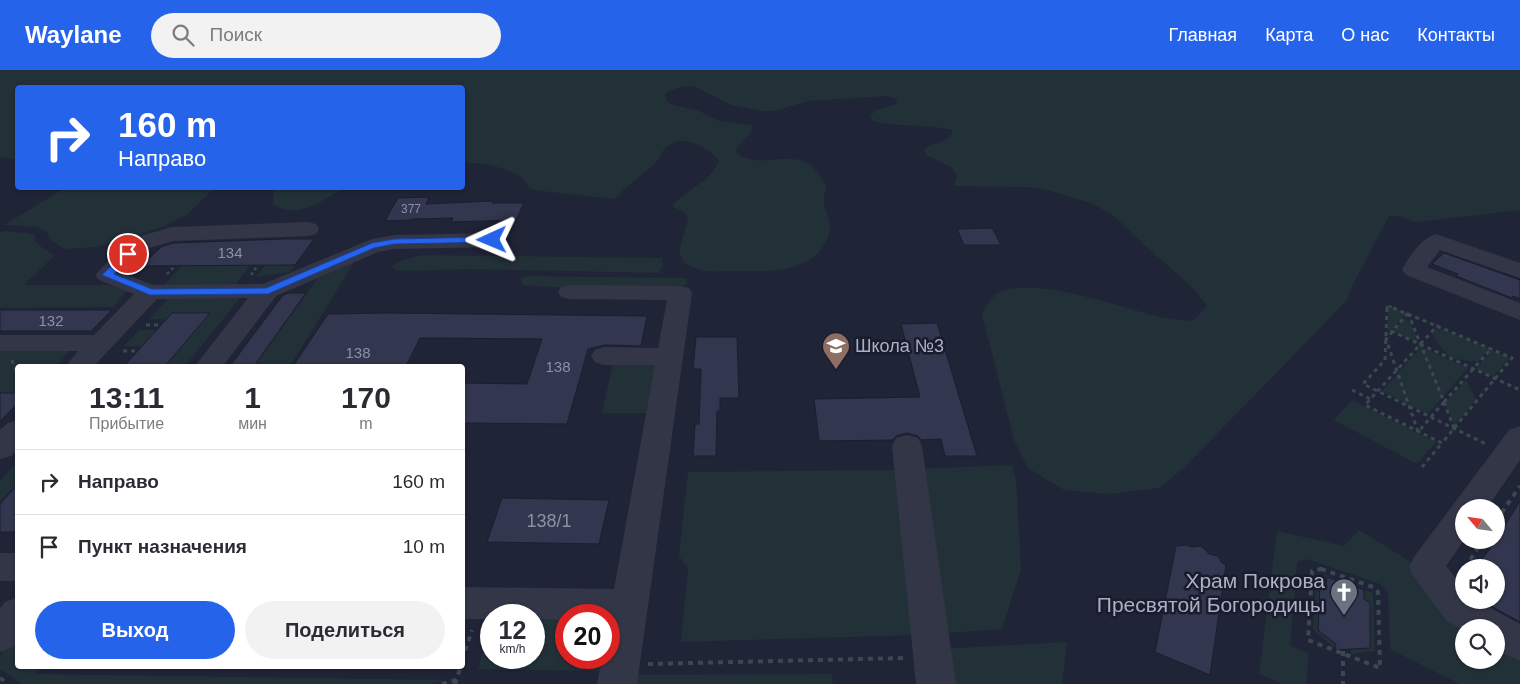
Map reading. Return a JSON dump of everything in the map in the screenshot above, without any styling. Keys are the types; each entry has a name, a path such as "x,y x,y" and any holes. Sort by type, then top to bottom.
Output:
{"street":[{"path":"308,229 172,234 138,244 107,275 150,292 268,291 372,246 394,242 492,240"},
{"path":"1520,271 1436,241 1416,263 1414,270 1520,312"},
{"path":"211,364 268,291"},
{"path":"81,364 150,292"},
{"path":"570,292 680,292 618,674"},
{"path":"0,343 102,343"},
{"path":"604,356 670,356"},
{"path":"1475,499 1514,445"},
{"path":"907,446 934,671"},
{"path":"1455,527 1426,567 1459,609 1476,619"},
{"path":"0,567 15,567"},
{"path":"468,615 630,605"},
{"path":"0,635 15,617"},
{"path":"1505,635 1520,644"},
{"path":"0,644 15,639"}],"path":[{"path":"1422,467 1442,443 1454,428 1495,378 1512,358 1387,305 1385,360 1364,384 1454,428 1514,445"},
{"path":"1386,339 1408,313"},
{"path":"1408,313 1454,428"},
{"path":"1437,326 1365,405 1442,443"},
{"path":"1386,329 1520,390"},
{"path":"1386,339 1418,432"},
{"path":"1418,432 1490,349"},
{"path":"1352,390 1370,399"},
{"path":"1505,508 1520,486"},
{"path":"1325,570 1373,587 1378,592 1380,668 1343,652 1308,640 1312,571 1325,570"},
{"path":"465,638 468,615"},
{"path":"1343,652 1343,684"},
{"path":"442,684 456,682 460,669"},
{"path":"618,674 934,671"},
{"path":"0,678 8,684"}],"shaded area":[{"path":"0,70 1520,70 1520,210 1416,222 1397,216 1389,216 1349,292 1348,299 1184,468 1159,488 1109,494 1064,490 1028,468 1014,440 982,314 995,295 1002,291 1018,288 1057,291 1100,300 1160,317 1193,321 1207,306 1194,289 1113,215 1091,203 1044,189 954,186 957,175 951,167 926,155 924,150 950,136 953,132 952,130 872,121 870,116 875,111 896,104 897,99 888,96 809,101 774,111 761,111 731,105 694,86 685,86 668,91 665,95 667,102 673,105 697,110 719,121 753,125 748,136 735,151 751,160 789,159 807,163 813,167 827,187 824,201 830,230 821,249 813,258 802,264 790,268 764,271 704,271 683,262 679,251 688,219 684,212 672,206 705,180 716,168 719,160 699,145 684,141 670,145 663,151 656,162 614,199 533,190 523,179 511,171 494,166 465,162 465,85 15,85 15,160 0,157"},
{"path":"62,190 212,190 188,214 162,227 96,247 65,249 49,239 47,232 37,227 4,225"},
{"path":"274,190 341,190 301,210 282,209 273,204"},
{"path":"3,231 35,235 35,242 54,256 24,285 124,285 131,287 113,307 0,308 0,233"},
{"path":"422,255 662,258 663,267 658,273 470,269 404,271 395,270 392,266 400,261"},
{"path":"355,261 291,364 255,364 318,278"},
{"path":"251,265 235,285 164,285 182,266"},
{"path":"265,265 295,265 290,272 256,277"},
{"path":"526,276 686,278 687,284 680,288 566,288 523,285 521,279"},
{"path":"170,297 241,297 187,364 167,364 209,313 172,313 166,319 149,319"},
{"path":"1388,306 1406,313 1391,331 1387,329"},
{"path":"1405,318 1413,327 1419,343 1394,332"},
{"path":"1438,327 1489,349 1478,362 1454,358 1442,349 1432,334"},
{"path":"139,330 156,330 142,346 124,346"},
{"path":"0,346 70,350 59,364 15,364 15,393 0,393"},
{"path":"1421,347 1468,368 1428,414 1382,391"},
{"path":"1492,350 1509,358 1493,377 1476,369"},
{"path":"613,363 658,364 649,413 602,413"},
{"path":"1466,380 1476,399 1455,426 1445,403"},
{"path":"1352,400 1436,442 1417,464 1334,420"},
{"path":"15,464 15,486 0,502 0,481"},
{"path":"1012,465 1016,479 1021,569 1002,629 935,634 916,469"},
{"path":"901,470 917,635 681,642 688,569 679,556 688,472"},
{"path":"1359,530 1411,562 1457,619 1455,619 1455,669 1505,669 1505,650 1520,659 1520,684 1460,684 1390,649 1388,594 1380,584 1307,559 1298,562 1297,566 1290,646 1309,653 1306,684 1283,684 1259,674 1277,531 1344,546"},
{"path":"1318,575 1327,575 1373,593 1375,651 1351,654 1351,649 1370,648 1370,603 1364,599 1363,590 1329,577 1326,586 1320,586 1318,629 1336,644 1335,648 1314,631 1316,578"},
{"path":"545,615 555,615 555,669 610,669 610,671 478,669 480,662 480,669 545,669"},
{"path":"15,642 15,669 38,669 35,674 446,680 432,684 22,684 0,669 2,651"},
{"path":"1067,642 1062,684 943,684 939,649"},
{"path":"832,674 833,684 630,684 631,675"}],"building":[{"path":"429,197 426,204 493,201 492,203 524,203 516,220 451,222 453,218 385,221 398,198"},
{"path":"992,228 1001,245 964,245 957,229"},
{"path":"314,239 295,265 141,266 161,247 173,243"},
{"path":"1444,253 1520,280 1520,299 1513,296 1512,298 1456,276 1458,274 1432,264"},
{"path":"288,293 306,293 255,364 231,364 283,295"},
{"path":"0,310 112,310 91,331 0,331"},
{"path":"172,313 210,313 167,364 126,364"},
{"path":"328,314 647,316 641,346 604,345 588,349 567,424 465,423 465,383 527,384 542,339 420,338 407,364 294,364"},
{"path":"937,323 977,456 945,456 941,439 921,440 918,436 907,433 896,436 893,440 819,441 814,399 920,397 901,324"},
{"path":"696,337 737,337 739,398 720,398 720,411 717,411 716,456 693,456 695,424 699,424 701,369 693,369"},
{"path":"0,393 15,393 15,406 0,421"},
{"path":"15,487 15,532 0,532 0,504"},
{"path":"502,498 609,500 599,544 487,542"},
{"path":"1520,501 1520,622 1496,609 1505,609 1505,559 1482,559 1490,549 1505,549 1505,525"},
{"path":"1187,545 1191,547 1201,546 1209,554 1218,556 1222,563 1226,565 1210,675 1155,652 1176,546"},
{"name":"Храм Покрова Пресвятой Богородицы","path":"1327,577 1364,590 1364,599 1370,603 1370,648 1335,650 1336,644 1318,630 1320,586 1326,586"}],"place":[{"name":"Школа №3","path":"836,370"},
{"name":"Храм Покрова Пресвятой Богородицы","path":"1344,616"}],"route":[{"path":"128,254 107,275 150,292 268,291 372,246 394,242 492,240"}]}
